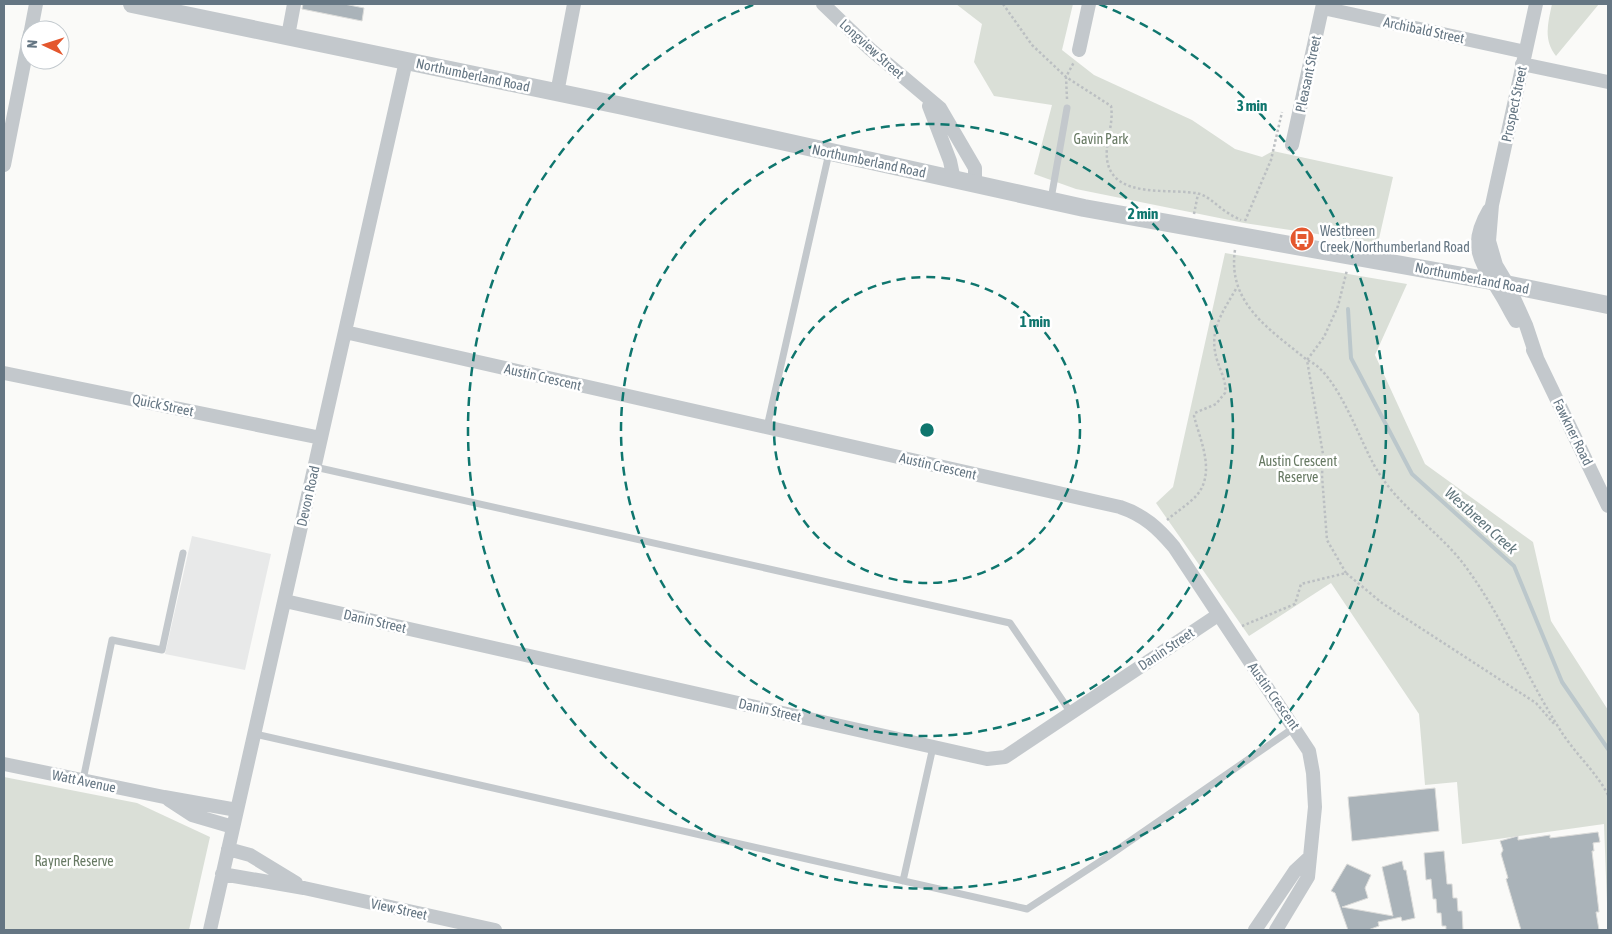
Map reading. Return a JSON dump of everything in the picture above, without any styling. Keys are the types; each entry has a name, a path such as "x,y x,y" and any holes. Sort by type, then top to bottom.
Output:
{"street":[{"path":"32,20 36,4"},
{"name":"Northumberland Road","path":"132,4 557,93 1050,202 1500,283 1608,305"},
{"path":"288,36 294,4"},
{"path":"557,93 574,4"},
{"name":"Longview Street","path":"823,4 870,49 940,108 975,168 975,184"},
{"path":"1079,50 1090,4"},
{"name":"Prospect Street","path":"1500,283 1490,241 1492,205 1536,4"},
{"name":"Archibald Street","path":"1323,6 1524,58 1608,82"},
{"name":"Pleasant Street","path":"1292,145 1323,6"},
{"name":"Devon Road","path":"210,930 406,61"},
{"path":"4,166 22,70"},
{"name":"Longview Street","path":"922,94 935,116 950,161 954,180"},
{"name":"Fawkner Road","path":"1500,283 1526,324 1537,358 1605,494 1608,506"},
{"name":"Austin Crescent","path":"345,332 1120,507 1144,517 1158,528 1183,559 1309,751 1313,773 1314,820 1308,877 1276,930"},
{"name":"Quick Street","path":"4,373 322,438"},
{"name":"Danin Street","path":"285,601 986,759 1005,757 1218,615"},
{"name":"Watt Avenue","path":"4,764 237,810"},
{"name":"Watt Avenue","path":"164,797 192,815 233,827"},
{"name":"View Street","path":"228,849 250,855 304,888"},
{"path":"1254,930 1295,871 1309,858"},
{"name":"View Street","path":"222,874 304,888 492,930"}],"lane":[{"path":"1050,202 1067,108"},
{"path":"767,427 829,152"},
{"path":"314,467 1010,623 1071,713"},
{"path":"83,780 112,640 162,650 183,553"},
{"path":"255,734 1027,909 1107,857 1295,727"},
{"path":"904,881 933,747"}],"path":[{"path":"1003,4 1032,44 1066,76 1111,106 1112,116 1107,160 1114,176 1141,190 1198,194 1209,198 1229,215 1244,223 1271,160 1282,112"},
{"path":"1067,108 1066,76 1079,50"},
{"path":"1192,228 1198,194"},
{"path":"1242,237 1235,250 1234,259 1237,287 1242,300 1261,322 1307,360 1315,363 1347,406 1378,472 1406,508 1460,560 1490,601 1559,729"},
{"path":"1352,256 1338,306 1324,337 1307,360 1323,454 1322,476 1327,540 1346,573 1382,603 1536,703 1559,729 1608,795"},
{"path":"1158,528 1197,494 1203,482 1206,462 1194,416 1196,413 1216,404 1225,393 1225,382 1213,341 1218,321 1237,287"},
{"path":"1229,631 1295,604 1301,584 1346,573"}],"shaded area":[{"path":"192,536 271,554 245,670 165,654"}],"green space":[{"name":"Gavin Park","path":"956,4 1073,4 1062,50 1094,75 1192,120 1235,149 1262,157 1273,151 1393,177 1378,243 1244,223 1076,189 1034,174 1052,105 994,96 974,62 982,24"},
{"path":"1552,4 1599,4 1556,56 1549,44 1548,38 1548,25"},
{"name":"Austin Crescent Reserve","path":"1225,253 1407,284 1375,355 1425,464 1533,542 1551,621 1608,710 1608,930 1604,824 1462,844 1457,782 1425,785 1419,714 1331,583 1249,636 1156,503 1173,487"},
{"name":"Rayner Reserve","path":"4,777 137,803 210,837 189,930 4,930"}],"building":[{"path":"303,4 344,4 364,8 362,21 302,9"},
{"path":"1435,788 1439,831 1352,841 1348,797"},
{"path":"1598,832 1600,842 1593,843 1594,851 1592,851 1599,912 1596,912 1599,930 1521,930 1506,879 1508,878 1501,854 1503,850 1500,841 1518,836 1518,840 1550,835 1550,838"},
{"path":"1444,851 1447,884 1452,884 1453,898 1457,898 1458,911 1462,911 1463,930 1446,930 1446,926 1442,926 1441,913 1437,913 1436,899 1433,899 1431,879 1426,880 1424,853"},
{"path":"1402,861 1404,870 1406,870 1415,918 1402,921 1401,917 1378,922 1379,926 1368,930 1348,930 1335,893 1331,891 1347,864 1371,875 1365,888 1368,898 1342,907 1393,916 1382,867"}],"waterway":[{"name":"Westbreen Creek","path":"1348,309 1351,358 1412,474 1514,566 1562,682 1608,749"}],"place":[{"name":"Westbreen Creek/Northumberland Road","path":"1302,239"}]}
